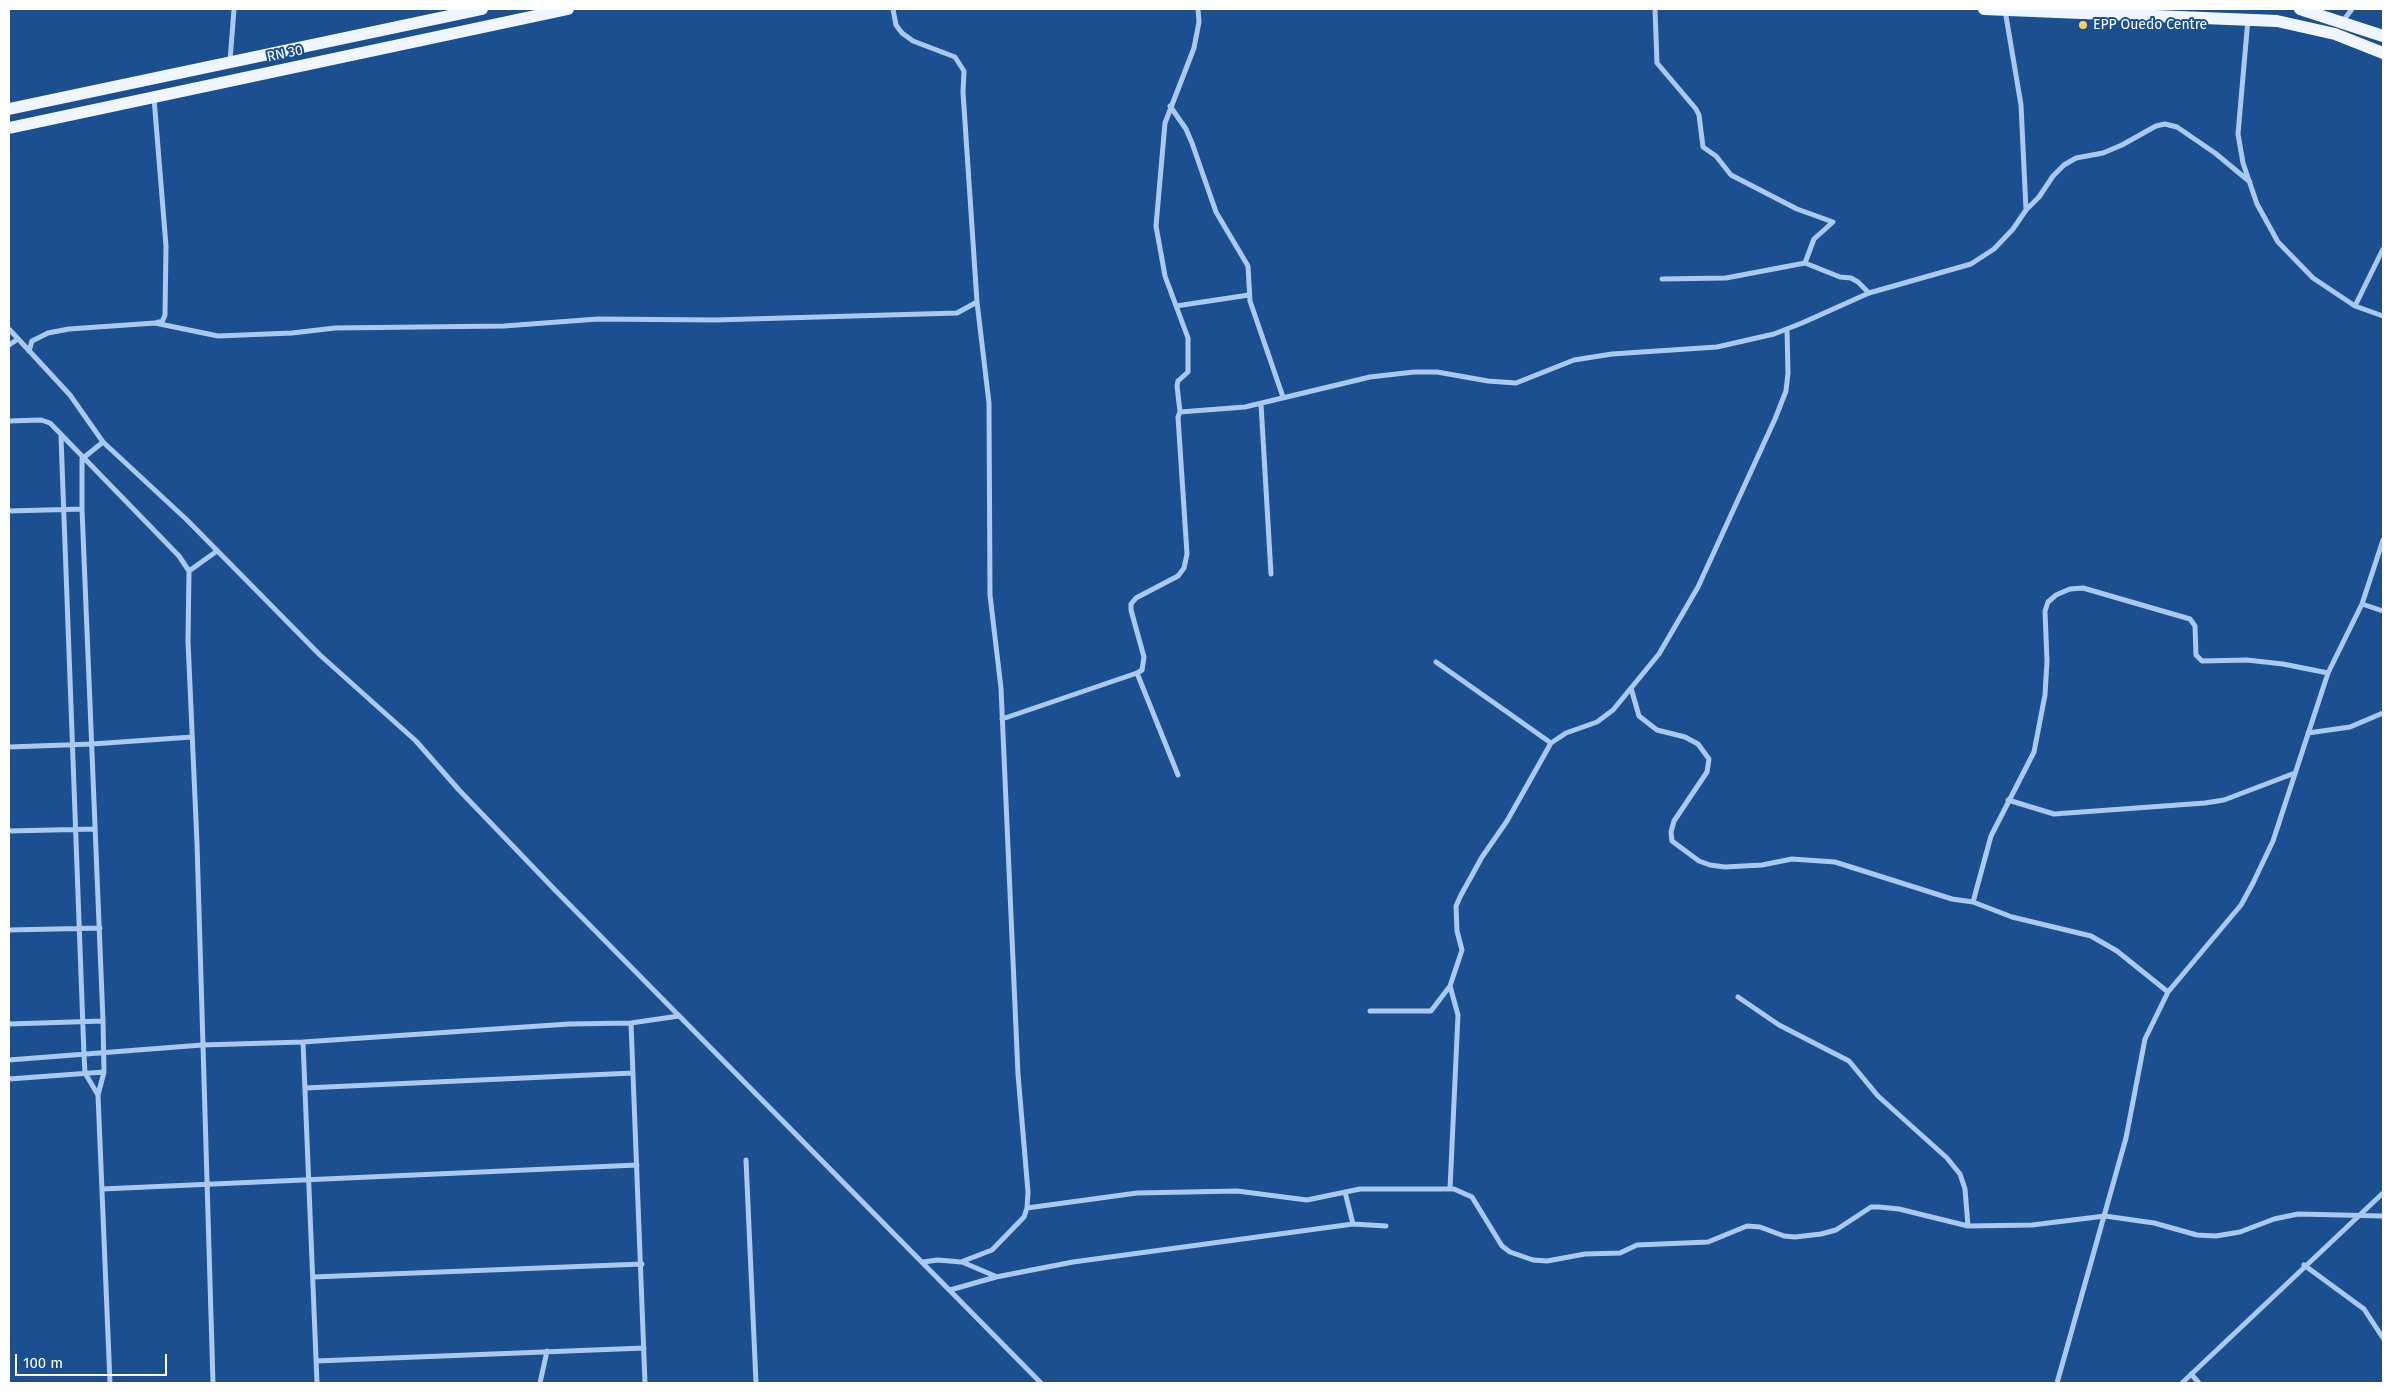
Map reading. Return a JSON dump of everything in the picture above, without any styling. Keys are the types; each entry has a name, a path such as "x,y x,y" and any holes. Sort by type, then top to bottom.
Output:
{"main road":[{"name":"RN 30","path":"9,109 482,9"},
{"name":"RN 30","path":"9,128 568,9"},
{"path":"1984,9 2277,21 2335,34 2383,53"},
{"path":"2300,9 2342,21 2383,36"}],"street":[{"path":"230,62 234,9"},
{"path":"893,9 896,25 902,33 913,41 955,57 964,72 963,92 977,302 989,403 990,595 1001,688 1018,1074 1027,1208 1024,1217 992,1250 961,1262"},
{"path":"1002,719 1137,673 1144,665 1144,657 1131,604 1136,598 1178,576 1184,568 1187,554 1177,386 1178,381 1188,372 1188,343 1165,276 1156,226 1165,123 1194,48 1199,22 1198,9"},
{"path":"1655,9 1657,63 1696,109 1699,115 1703,147 1716,156 1731,175 1797,209 1833,222 1814,239 1805,263"},
{"path":"2342,21 2352,9"},
{"path":"2005,10 2022,105 2026,210"},
{"path":"2248,19 2237,123 2242,163 2258,204 2278,242 2313,278 2355,306 2383,316"},
{"path":"29,351 32,341 48,333 69,329 162,322 165,315 166,246 154,98"},
{"path":"1170,106 1186,129 1216,212 1244,259 1249,274 1249,295 1283,397"},
{"path":"1180,412 1245,407 1370,378 1414,372 1437,372 1488,382 1516,383 1574,360 1612,354 1717,347 1787,329 1869,293 1971,264 1994,248 2021,220 2026,210 2039,197 2053,176 2064,165 2076,158 2116,148 2156,126 2165,124 2177,127 2215,153 2250,182"},
{"path":"2355,306 2383,249"},
{"path":"1662,279 1726,278 1805,263 1840,277 1851,278 1869,293"},
{"path":"1176,306 1249,295"},
{"path":"155,323 218,336 292,333 335,328 381,326 504,326 598,319 715,320 957,313 977,302"},
{"path":"9,329 70,395 104,442 217,551 320,655 416,742 465,797 1041,1383"},
{"path":"1370,1011 1431,1011 1450,986 1462,950 1457,931 1456,906 1460,895 1482,857 1507,821 1552,743 1566,733 1606,717 1659,654 1698,587 1775,419 1786,391 1788,373 1787,329"},
{"path":"9,345 18,339"},
{"path":"1261,404 1271,574"},
{"path":"9,421 46,420 82,459 179,556 189,572 188,641 214,1383"},
{"path":"61,436 82,1021 85,1073 98,1095"},
{"path":"82,459 104,442"},
{"path":"82,459 82,508 103,1021 104,1072 98,1095 110,1383"},
{"path":"9,511 82,508"},
{"path":"2058,1383 2126,1138 2145,1038 2168,992 2241,905 2273,841 2328,673 2362,604 2383,540"},
{"path":"189,572 217,551"},
{"path":"1973,902 1991,836 2008,800 2030,765 2037,740 2045,695 2046,606 2056,595 2070,589 2083,588 2101,592 2129,603 2190,619 2195,626 2196,655 2202,660 2256,661 2328,673"},
{"path":"2362,604 2383,610"},
{"path":"1436,662 1552,743"},
{"path":"1137,673 1178,775"},
{"path":"1631,688 1635,706 1643,720 1657,730 1686,737 1698,744 1709,759 1707,772 1674,821 1671,832 1672,841 1699,861 1710,865 1746,867 1792,859 1815,859 1835,862 1952,899 1973,902 2012,917 2091,936 2139,968 2168,992"},
{"path":"2308,733 2350,727 2383,713"},
{"path":"9,746 92,744 192,737"},
{"path":"2008,800 2054,814 2205,803 2224,800 2295,774"},
{"path":"9,831 95,829"},
{"path":"9,930 100,928"},
{"path":"1450,986 1458,1015 1450,1189"},
{"path":"1738,998 1779,1025 1819,1046 1839,1054 1849,1061 1878,1096 1947,1158 1960,1174 1965,1189 1968,1226"},
{"path":"9,1060 202,1045 303,1042 569,1024 631,1023 679,1016"},
{"path":"9,1024 103,1021"},
{"path":"631,1023 642,1264 645,1383"},
{"path":"303,1042 317,1383"},
{"path":"9,1079 104,1072"},
{"path":"305,1088 633,1073"},
{"path":"746,1160 756,1383"},
{"path":"102,1189 207,1186 637,1165"},
{"path":"1027,1208 1137,1193 1237,1191 1307,1200 1360,1188 1450,1189 1472,1197 1502,1246 1510,1252 1533,1260 1547,1261 1585,1254 1620,1253 1638,1244 1708,1242 1747,1226 1760,1227 1784,1236 1808,1236 1836,1230 1865,1210 1878,1206 1899,1209 1968,1226 2032,1225 2105,1216 2154,1223 2197,1236 2216,1236 2240,1232 2274,1219 2298,1214 2383,1216"},
{"path":"1345,1192 1354,1224"},
{"path":"2182,1383 2304,1265 2383,1192"},
{"path":"950,1290 996,1276 1073,1262 1354,1224 1386,1226"},
{"path":"923,1262 938,1260 961,1262 996,1276"},
{"path":"313,1277 642,1264"},
{"path":"2304,1265 2364,1309 2383,1338"},
{"path":"316,1361 644,1348"},
{"path":"540,1383 547,1351"},
{"path":"2191,1374 2199,1383"}],"place":[{"name":"EPP Ouedo Centre","path":"2083,25"}]}
